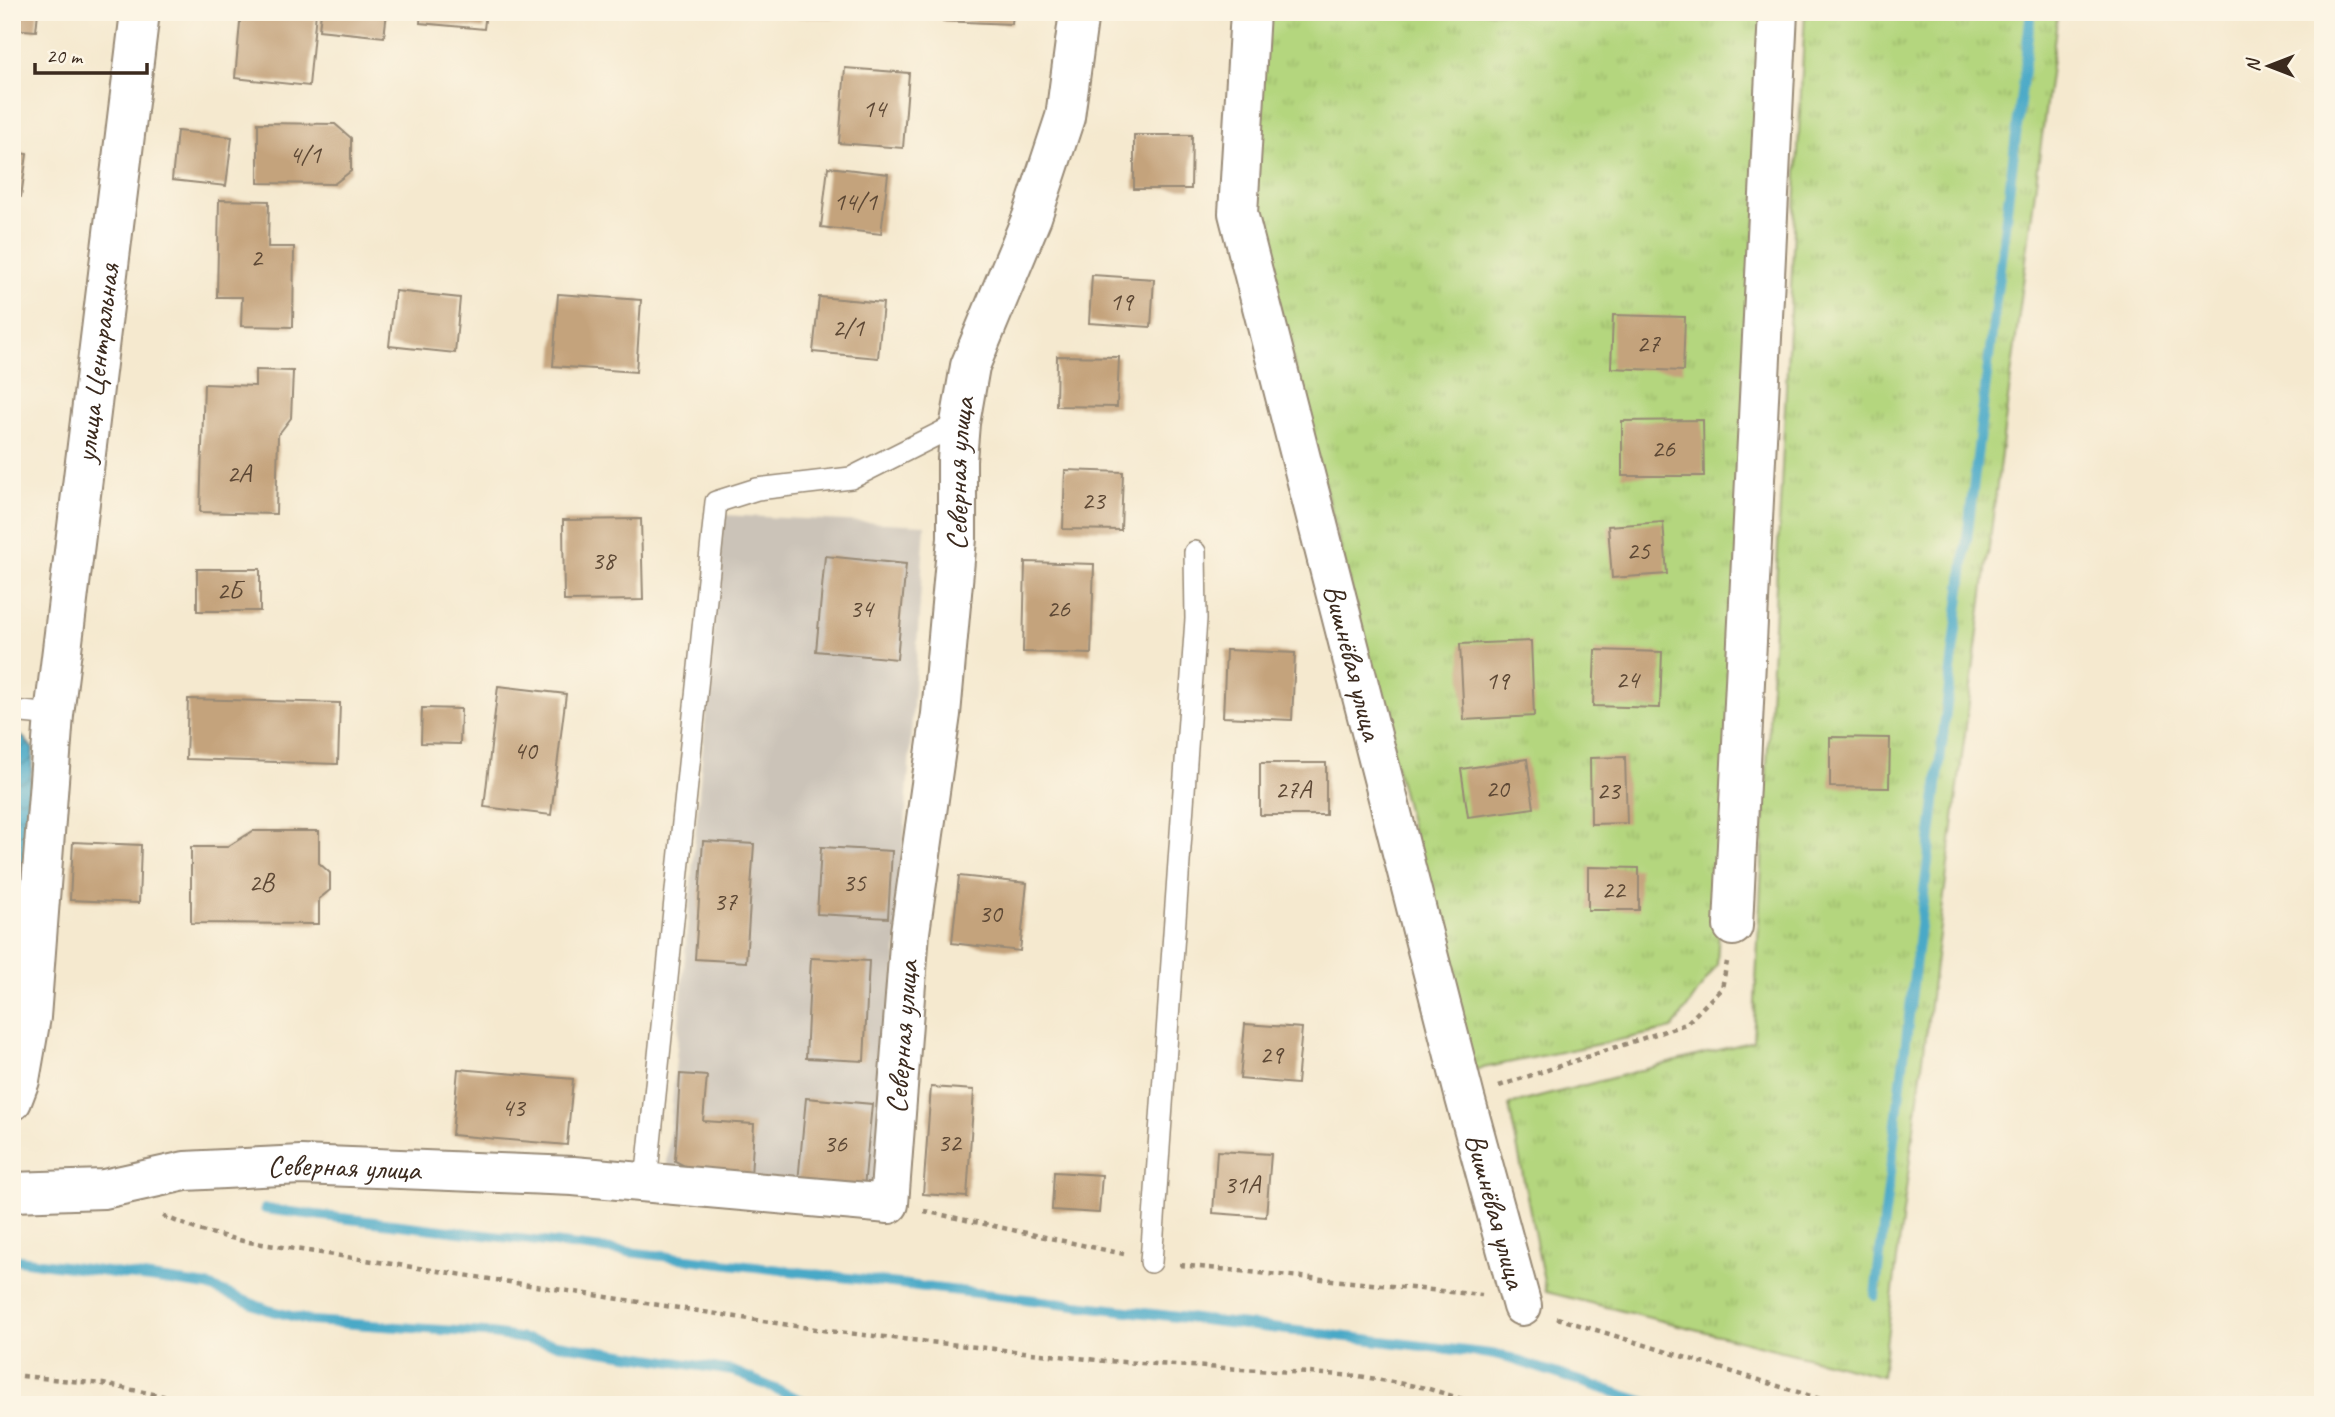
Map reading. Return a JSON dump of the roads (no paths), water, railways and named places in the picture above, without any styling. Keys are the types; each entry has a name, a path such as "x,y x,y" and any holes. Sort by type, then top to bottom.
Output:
{"street":[{"name":"улица Центральная","path":"12,1101 20,1080 31,1017 54,715 140,12"},
{"name":"Северная улица","path":"12,1192 104,1189 185,1171 278,1166 573,1176 889,1203 910,932 941,714 957,538 960,423 970,366 1027,229 1065,117 1079,12"},
{"name":"Вишнёвая улица","path":"1250,12 1238,213 1465,1098 1522,1306"},
{"path":"1733,926 1779,12"}],"lane":[{"path":"646,1182 716,502 757,489 851,478 960,423"},
{"path":"1151,1262 1196,619 1195,552"},
{"path":"12,711 54,715"}],"water":[{"path":"12,731 24,738 33,749 12,984"}],"waterway":[{"path":"1875,1296 2031,12"},
{"path":"265,1209 1499,1355 1654,1405"},
{"path":"12,1259 208,1286 268,1310 311,1321 485,1333 733,1371 813,1405"}]}
